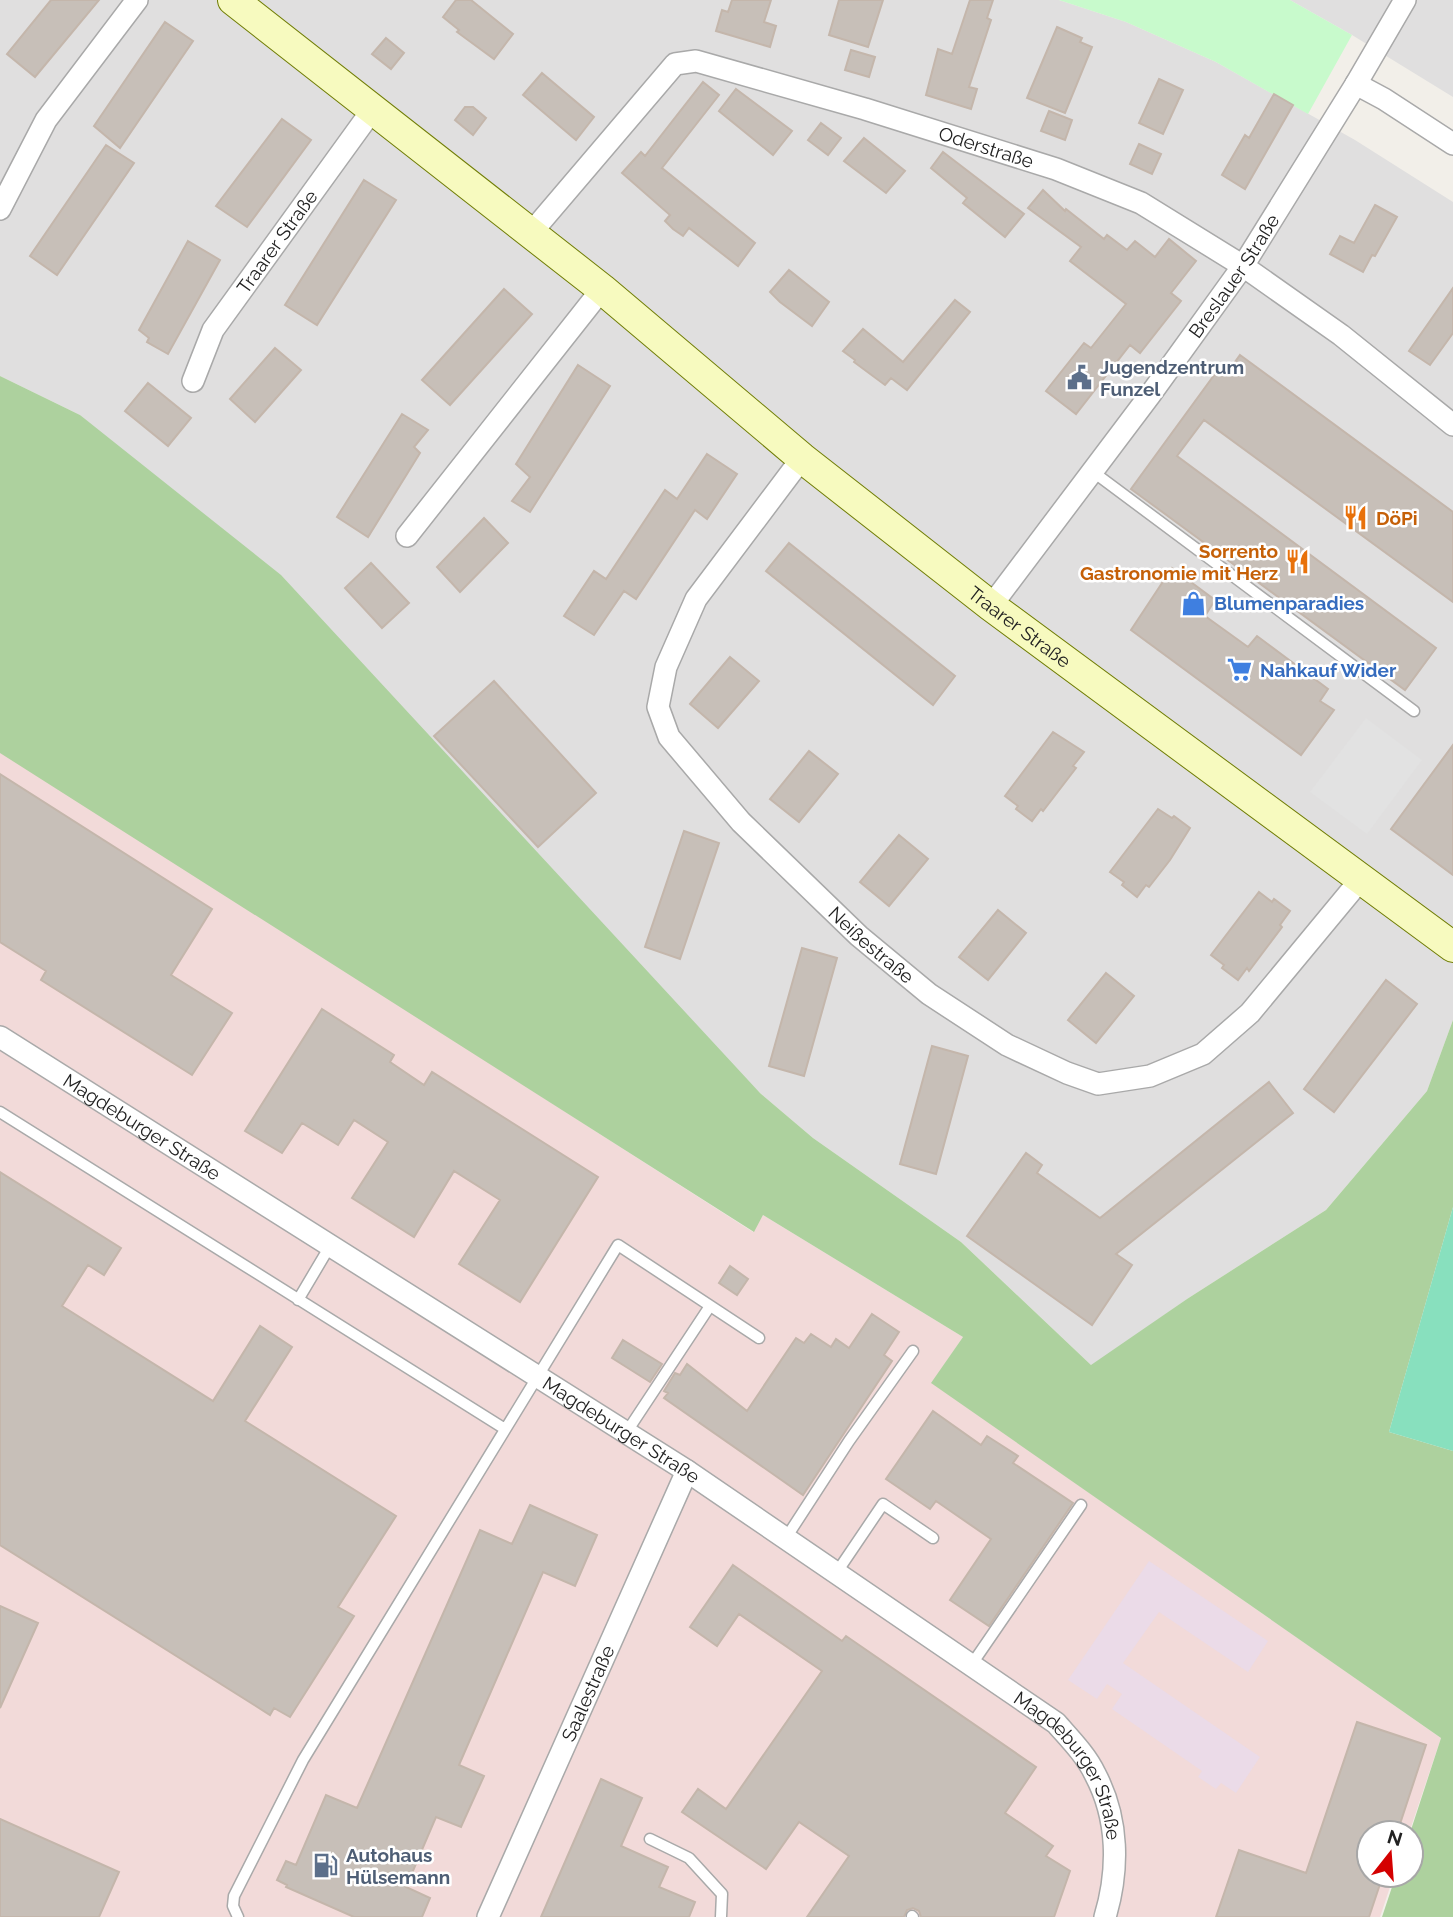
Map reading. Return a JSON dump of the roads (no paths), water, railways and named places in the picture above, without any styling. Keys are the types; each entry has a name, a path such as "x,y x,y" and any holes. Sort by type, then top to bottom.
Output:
{"street":[{"path":"0,209 46,120 137,0"},
{"name":"Traarer Straße","path":"233,0 602,289 802,458 991,606 1453,947"},
{"name":"Breslauer Straße","path":"991,606 1243,266 1405,0"},
{"name":"Oderstraße","path":"531,233 675,64 696,61 865,109 1056,169 1141,203 1243,266 1341,335 1453,425"},
{"path":"1356,84 1453,144"},
{"name":"Traarer Straße","path":"192,381 213,330 373,109"},
{"path":"407,536 602,289"},
{"name":"Neißestraße","path":"802,458 696,600 666,667 658,707 669,737 741,822 859,936 929,994 1007,1045 1067,1073 1098,1084 1150,1076 1203,1054 1251,1013 1361,879"},
{"name":"Magdeburger Straße","path":"0,1037 687,1471 1056,1723 1095,1774 1109,1807 1115,1845 1114,1882 1105,1917"},
{"name":"Saalestraße","path":"488,1917 687,1471"}],"lane":[{"path":"1092,471 1414,711"},
{"path":"0,1112 505,1429"},
{"path":"238,1917 233,1906 234,1896 303,1760 618,1245 759,1338"},
{"path":"298,1300 330,1246"},
{"path":"626,1433 710,1306"},
{"path":"786,1538 849,1441 914,1351"},
{"path":"837,1572 883,1504 933,1538"},
{"path":"972,1664 1082,1505"},
{"path":"650,1839 690,1858 722,1894 720,1917"}],"place":[{"name":"Jugendzentrum Funzel","path":"1080,378"},
{"name":"DöPi","path":"1356,518"},
{"name":"Sorrento Gastronomie mit Herz","path":"1298,562"},
{"name":"Blumenparadies","path":"1194,603"},
{"name":"Nahkauf Wider","path":"1240,670"},
{"name":"Autohaus Hülsemann","path":"326,1866"}]}
